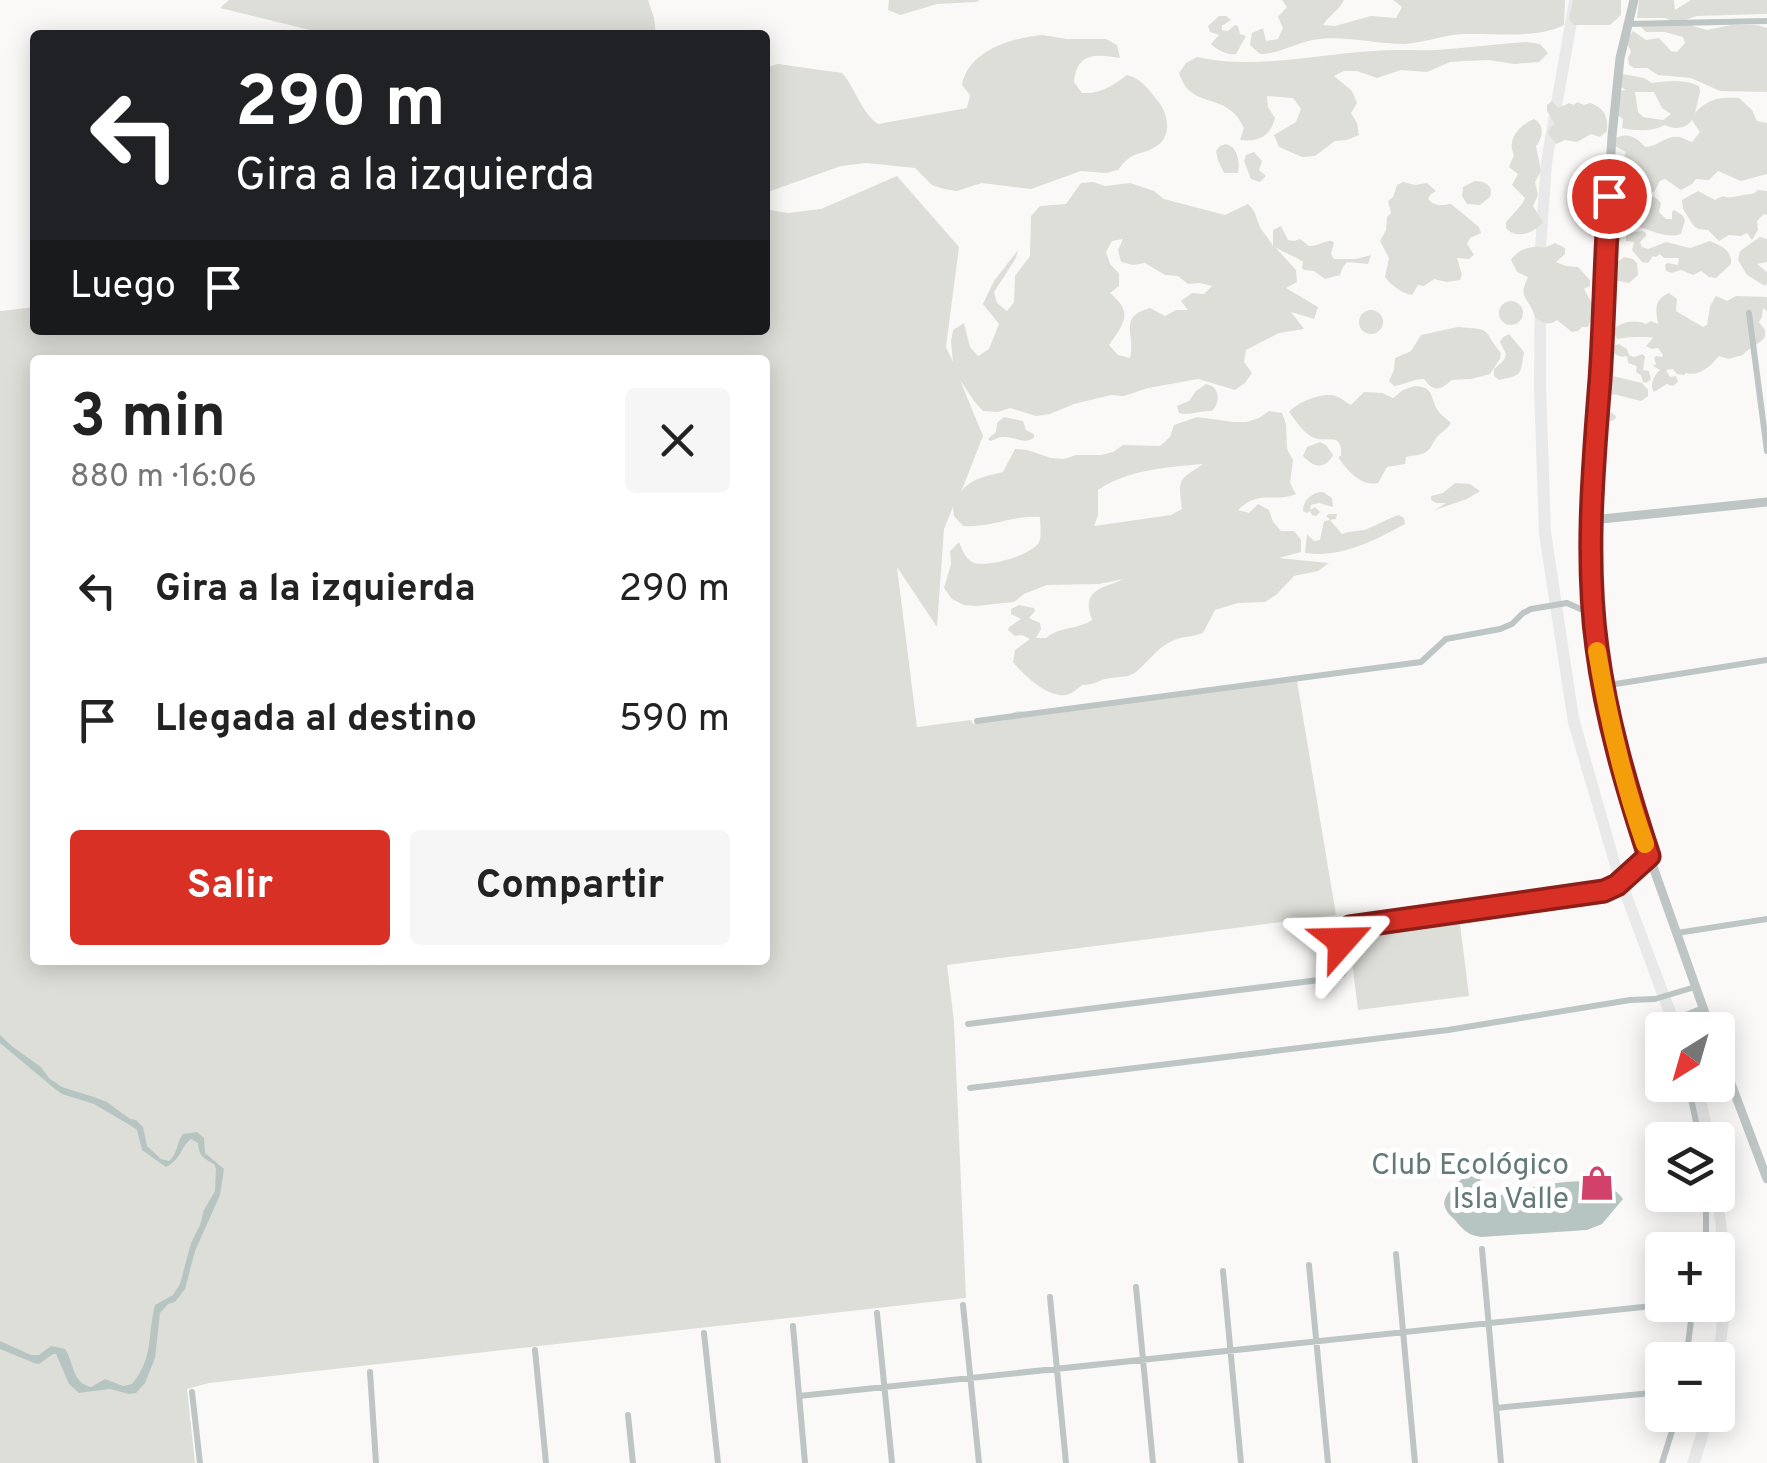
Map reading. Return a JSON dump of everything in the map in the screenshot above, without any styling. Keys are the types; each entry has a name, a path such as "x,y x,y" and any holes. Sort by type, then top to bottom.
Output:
{"street":[{"path":"1634,0 1620,58 1612,136 1594,448 1594,615 1603,686 1634,813 1704,1012"},
{"path":"1627,24 1767,21"},
{"path":"1749,313 1767,451"},
{"path":"1592,520 1767,502"},
{"path":"977,721 1421,662 1446,638 1500,629 1531,609 1567,603 1594,615"},
{"path":"1603,686 1767,660"},
{"path":"968,1024 1335,978 1345,970 1342,936 1350,927 1604,891 1617,885 1649,856"},
{"path":"1676,933 1767,919"},
{"path":"970,1088 1448,1030 1656,999 1696,986"},
{"path":"1693,1012 1703,1008"},
{"path":"1735,1094 1767,1179"},
{"path":"1482,1249 1501,1463"},
{"path":"1396,1254 1414,1463"},
{"path":"1310,1265 1328,1463"},
{"path":"1224,1271 1241,1463"},
{"path":"1136,1287 1152,1463"},
{"path":"1050,1297 1066,1463"},
{"path":"964,1305 980,1463"},
{"path":"799,1396 1645,1307"},
{"path":"878,1313 892,1463"},
{"path":"793,1326 804,1463"},
{"path":"704,1333 718,1463"},
{"path":"535,1350 546,1463"},
{"path":"370,1372 376,1463"},
{"path":"192,1392 200,1463"},
{"path":"1496,1408 1645,1394"},
{"path":"628,1415 633,1463"},
{"path":"1662,1463 1672,1432"}],"shaded area":[{"path":"229,0 648,0 655,30 310,30 220,8"},
{"path":"889,0 980,0 937,4 900,15 888,10"},
{"path":"1282,0 1344,0 1323,25 1335,26 1371,16 1396,18 1402,7 1393,0 1565,0 1564,25 1529,34 1457,34 1404,44 1319,39 1260,54 1250,45 1252,33 1263,28 1266,41 1278,39 1283,28 1278,17 1287,7"},
{"path":"1569,0 1581,0 1552,163 1546,249 1551,532 1579,718 1622,869 1676,1012 1663,1012 1612,873 1568,723 1539,534 1534,387 1535,248 1541,161"},
{"path":"1573,0 1621,0 1621,15 1610,25 1574,25 1569,19"},
{"path":"1639,0 1674,0 1675,10 1691,0 1767,0 1767,14 1697,16 1679,22 1707,30 1731,25 1767,28 1767,92 1720,91 1691,78 1658,75 1647,68 1629,65 1631,52 1626,41 1633,31 1646,40 1659,38 1671,51 1677,52 1685,43 1683,37 1646,32 1641,27 1646,24 1674,22 1665,18 1637,18"},
{"path":"1219,16 1231,20 1222,30 1228,31 1235,25 1246,36 1236,54 1225,53 1211,44 1219,35 1210,32 1208,26"},
{"path":"1042,35 1106,39 1117,45 1120,58 1089,57 1079,65 1074,82 1082,93 1089,93 1127,75 1137,79 1164,111 1167,129 1163,140 1129,158 1118,170 1081,171 1031,189 982,183 957,191 944,189 932,185 915,168 866,163 841,166 770,191 770,66 778,64 842,73 878,124 967,108 970,95 962,85 973,63 993,48"},
{"path":"1540,44 1548,53 1539,62 1463,61 1427,72 1401,70 1377,78 1357,71 1334,76 1352,91 1357,103 1351,113 1359,135 1335,141 1315,156 1302,157 1279,147 1274,135 1296,122 1301,109 1293,98 1267,96 1275,118 1270,130 1258,139 1240,140 1244,128 1237,116 1228,108 1192,93 1179,73 1197,57 1263,62"},
{"path":"1622,74 1652,83 1676,81 1699,86 1695,113 1715,100 1739,98 1757,121 1767,123 1767,174 1741,181 1718,171 1709,180 1696,179 1681,190 1665,179 1654,192 1616,189 1614,168 1621,164 1626,152 1615,146 1613,140 1631,136 1645,147 1674,137 1692,142 1700,132 1692,120 1680,128 1622,128 1623,119 1616,114 1619,91 1626,90 1621,87","holes":["1635,92 1654,92 1662,108 1671,114 1663,120 1643,117 1638,112"]},
{"path":"1552,101 1558,108 1577,102 1595,105 1604,113 1607,131 1600,137 1591,134 1577,142 1565,140 1556,144 1548,134 1555,124 1547,111"},
{"path":"1534,119 1542,131 1536,146 1541,171 1535,182 1538,195 1533,206 1543,222 1530,232 1515,234 1506,228 1506,222 1525,198 1512,185 1518,174 1509,167 1514,155 1512,143 1519,129"},
{"path":"1226,144 1237,156 1238,173 1224,173 1218,160 1216,151"},
{"path":"1254,152 1262,161 1259,170 1266,176 1260,182 1251,179 1244,161 1246,155"},
{"path":"1595,167 1601,174 1597,187 1603,200 1600,214 1594,217 1586,214 1584,198 1591,187 1580,176"},
{"path":"897,176 959,247 946,347 953,362 953,330 964,323 970,347 978,356 989,349 999,324 983,304 994,281 1018,250 994,292 997,303 1007,311 1014,302 1015,276 1030,256 1031,216 1040,206 1066,204 1081,183 1130,183 1164,199 1225,215 1248,204 1273,246 1273,230 1281,226 1288,240 1300,239 1309,246 1332,241 1334,259 1371,255 1368,264 1347,262 1340,275 1325,279 1314,271 1304,270 1303,262 1275,247 1296,270 1297,282 1286,288 1318,307 1314,319 1291,312 1304,329 1279,333 1246,350 1244,362 1252,373 1235,390 1198,379 1124,396 1111,395 1036,416 1010,408 983,411 960,380 983,436 961,492 974,481 1003,472 1015,449 1064,459 1101,455 1123,445 1160,446 1170,437 1174,425 1197,417 1246,422 1269,411 1282,413 1287,449 1293,460 1290,483 1296,494 1259,498 1238,510 1249,513 1258,504 1269,510 1281,531 1294,531 1301,540 1301,552 1279,558 1329,563 1318,571 1294,576 1265,602 1238,603 1215,610 1203,633 1167,644 1132,674 1082,685 1063,695 1041,687 1013,662 1015,650 1030,639 1008,630 1021,619 1011,614 1011,609 1019,605 1034,608 1029,618 1040,623 1036,638 1046,638 1092,620 1092,596 1124,579 1099,584 1047,585 1014,602 964,605 952,599 944,588 951,564 950,551 959,542 967,558 978,564 1018,556 1039,542 1040,517 963,526 954,516 953,507 944,529 937,627 897,567 917,727 971,720 973,724 1006,720 1018,711 1297,681 1336,915 947,965 954,1021 966,1298 209,1383 187,1389 195,1463 0,1463 0,311 30,308 30,335 770,335 770,210 788,213 821,209","holes":["1123,239 1118,250 1121,262 1145,263 1188,284 1212,286 1204,294 1192,293 1181,301 1188,310 1176,310 1165,316 1150,308 1134,316 1130,358 1118,355 1109,345 1124,318 1122,306 1110,293 1119,286 1119,273 1106,252 1112,241","1203,464 1182,481 1182,509 1171,515 1094,526 1098,490 1109,483 1162,468"]},
{"path":"1475,181 1485,183 1491,190 1490,197 1480,205 1467,204 1462,196 1463,187"},
{"path":"1403,182 1427,183 1436,191 1428,199 1431,202 1451,204 1479,227 1481,233 1467,244 1474,255 1469,259 1457,258 1460,280 1434,279 1424,286 1418,285 1412,295 1385,277 1389,258 1380,241 1391,213 1388,201"},
{"path":"1698,191 1715,200 1767,191 1767,215 1757,221 1758,230 1752,240 1747,233 1729,235 1719,241 1708,230 1693,225 1683,209 1682,200"},
{"path":"1618,196 1655,198 1666,219 1672,219 1674,210 1685,220 1681,234 1665,235 1639,227 1630,207 1618,209 1618,215 1632,223 1634,232 1646,233 1640,242 1642,247 1648,249 1666,242 1690,248 1710,241 1728,252 1731,264 1716,278 1701,271 1693,275 1681,270 1672,273 1666,271 1665,265 1678,265 1679,258 1664,258 1660,254 1648,263 1642,262 1632,250 1634,242 1626,241 1626,235 1621,234 1614,250 1615,259 1633,259 1638,275 1629,283 1611,283 1606,266 1614,201"},
{"path":"1760,237 1767,239 1767,262 1757,264 1767,272 1765,286 1747,275 1738,260 1740,251"},
{"path":"1555,243 1565,248 1565,254 1556,262 1578,267 1590,280 1590,286 1584,289 1595,309 1588,327 1578,331 1572,332 1557,320 1546,323 1535,317 1524,294 1528,277 1517,272 1511,260 1526,249"},
{"path":"1669,293 1677,299 1676,311 1703,327 1716,296 1727,301 1736,296 1767,297 1767,311 1763,308 1759,322 1765,337 1743,355 1728,359 1719,356 1700,372 1684,375 1666,370 1678,382 1654,392 1653,380 1660,370 1653,366 1654,358 1663,355 1658,348 1646,346 1653,338 1617,339 1613,330 1628,322 1658,324 1658,302"},
{"path":"1511,301 1520,304 1520,322 1511,325 1502,322 1499,313 1502,304"},
{"path":"1371,310 1380,313 1380,331 1371,334 1362,331 1359,322 1362,313"},
{"path":"1458,327 1485,332 1501,353 1490,374 1452,380 1437,388 1424,379 1394,386 1389,381 1395,358 1411,351 1421,335"},
{"path":"1509,334 1524,352 1522,365 1517,375 1499,380 1494,369 1504,360 1506,354 1500,342"},
{"path":"1604,341 1611,347 1619,344 1634,357 1643,354 1643,370 1649,371 1651,379 1643,382 1636,372 1637,366 1628,363 1627,356 1603,354"},
{"path":"1604,377 1642,383 1648,396 1641,401 1613,394 1606,398 1606,409 1616,416 1599,427"},
{"path":"1206,384 1218,395 1212,411 1179,413 1177,406 1189,401"},
{"path":"1414,386 1429,391 1438,410 1451,423 1428,451 1406,457 1405,464 1387,467 1378,483 1355,476 1338,457 1341,448 1336,440 1312,437 1289,412 1317,397 1336,396 1351,405 1364,392 1393,398"},
{"path":"1004,417 1023,421 1034,438 1026,441 1003,437 990,441 997,423"},
{"path":"1320,442 1333,455 1319,466 1303,456 1307,447"},
{"path":"1455,483 1470,484 1480,491 1435,510 1446,503 1436,503 1431,496 1443,493"},
{"path":"1323,492 1332,498 1333,507 1311,505 1310,510 1315,507 1320,512 1316,516 1303,511 1309,497"},
{"path":"1399,515 1405,524 1344,551 1305,553 1307,534 1314,541 1320,540 1324,521 1330,520 1342,534 1367,529"},
{"path":"1460,924 1469,996 1358,1010 1349,937"},
{"path":"0,1035 62,1087 107,1102 136,1120 143,1127 147,1146 161,1159 172,1158 183,1134 197,1132 204,1138 205,1153 224,1169 220,1195 195,1251 185,1289 160,1313 155,1358 145,1383 136,1393 110,1389 79,1393 69,1384 56,1354 34,1363 0,1349 0,1341 31,1355 39,1355 51,1346 65,1349 77,1377 91,1387 105,1379 123,1386 132,1384 147,1356 155,1305 173,1295 180,1284 191,1243 215,1191 216,1169 191,1139 166,1167 142,1150 137,1130 94,1104 62,1094 0,1043"},
{"path":"1694,1102 1707,1102 1711,1122 1699,1122"},
{"path":"1473,1171 1479,1174 1484,1194 1490,1198 1580,1181 1612,1189 1623,1199 1602,1224 1587,1230 1481,1237 1463,1229 1444,1202 1454,1186"},
{"path":"1714,1212 1725,1212 1727,1232 1716,1232"},
{"path":"1717,1322 1729,1322 1726,1342 1715,1342"},
{"path":"1697,1432 1709,1432 1700,1463 1687,1463"}],"slow traffic":[{"path":"1597,651 1634,813 1645,844"}],"place":[{"name":"Club Ecológico Isla Valle","path":"1597,1183"}],"route":[{"path":"1342,941 1343,932 1350,927 1609,890 1649,856 1634,813 1604,690 1594,615 1594,448 1609,196"}]}
